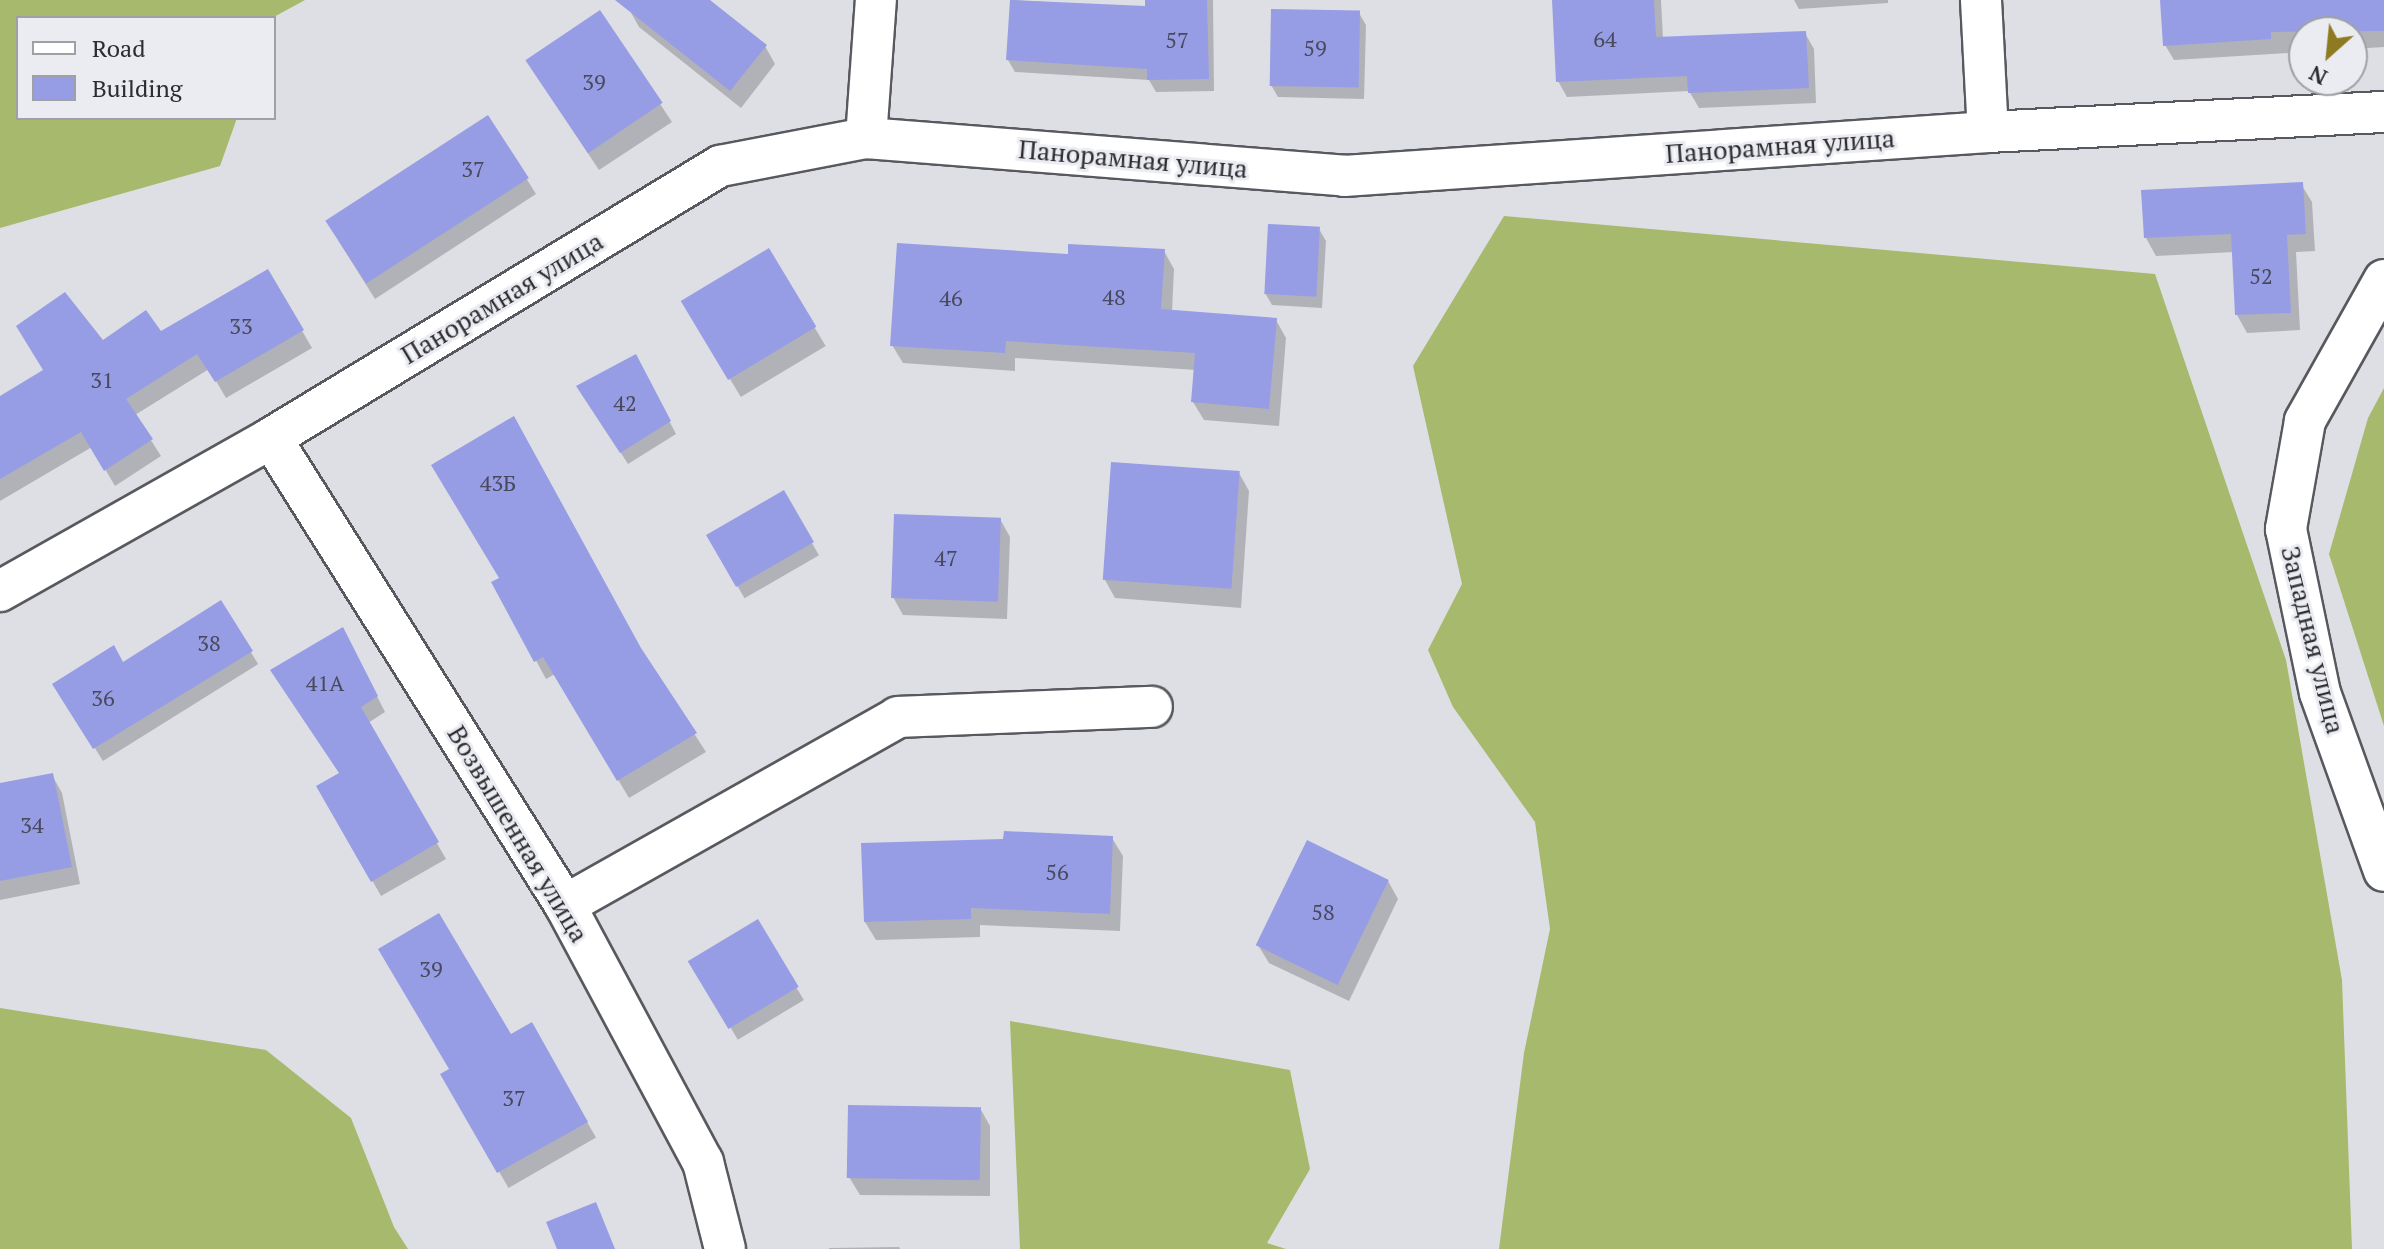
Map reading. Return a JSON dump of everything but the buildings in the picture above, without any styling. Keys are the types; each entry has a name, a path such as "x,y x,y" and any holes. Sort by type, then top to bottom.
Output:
{"street":[{"path":"866,138 876,0"},
{"path":"1981,0 1988,132"},
{"name":"Панорамная улица","path":"0,591 271,438 720,166 866,138 1344,176 1988,132 2384,112"},
{"name":"Западная улица","path":"2384,280 2305,421 2286,529 2320,693 2384,871"},
{"name":"Возвышенная улица","path":"271,438 565,905 703,1162 725,1249"},
{"path":"565,905 898,717 1152,707"}],"green space":[{"path":"0,0 305,0 276,16 16,16 16,120 236,120 220,166 0,228"},
{"path":"1504,216 2155,274 2286,660 2342,980 2352,1249 1499,1249 1524,1053 1550,929 1535,822 1453,707 1428,650 1462,584 1413,366"},
{"path":"2384,388 2384,726 2329,554 2368,418"},
{"path":"0,1008 266,1050 351,1118 394,1227 408,1249 0,1249"},
{"path":"1010,1021 1290,1070 1310,1169 1267,1243 1286,1249 1020,1249"}]}
